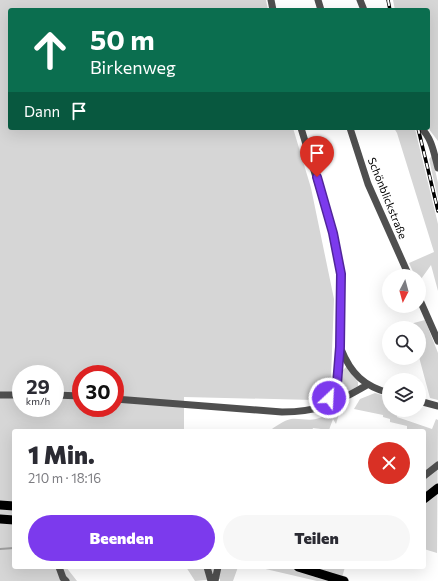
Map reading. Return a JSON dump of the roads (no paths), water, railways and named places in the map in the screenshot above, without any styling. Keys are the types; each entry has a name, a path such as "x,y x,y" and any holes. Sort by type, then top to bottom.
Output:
{"main road":[{"path":"426,497 438,488"},
{"path":"0,505 12,506"},
{"path":"0,519 12,520"},
{"path":"305,569 344,581"}],"street":[{"path":"302,130 333,233 341,274 340,347 337,384 329,398 318,408"},
{"name":"Schönblickstraße","path":"351,130 368,184 406,269"},
{"path":"424,130 431,142 438,168"},
{"path":"426,313 438,341"},
{"path":"340,347 353,372 367,385 382,390"},
{"path":"124,400 282,412 305,412 336,403 367,385"},
{"path":"0,395 12,395"},
{"path":"426,403 438,406"},
{"path":"426,474 438,465"},
{"path":"60,569 63,578 66,581"},
{"path":"208,569 211,581"},
{"path":"216,581 218,569"}],"waterway":[{"path":"0,549 12,548"}],"railway":[{"path":"388,0 390,8"},
{"path":"418,130 438,211"}]}
